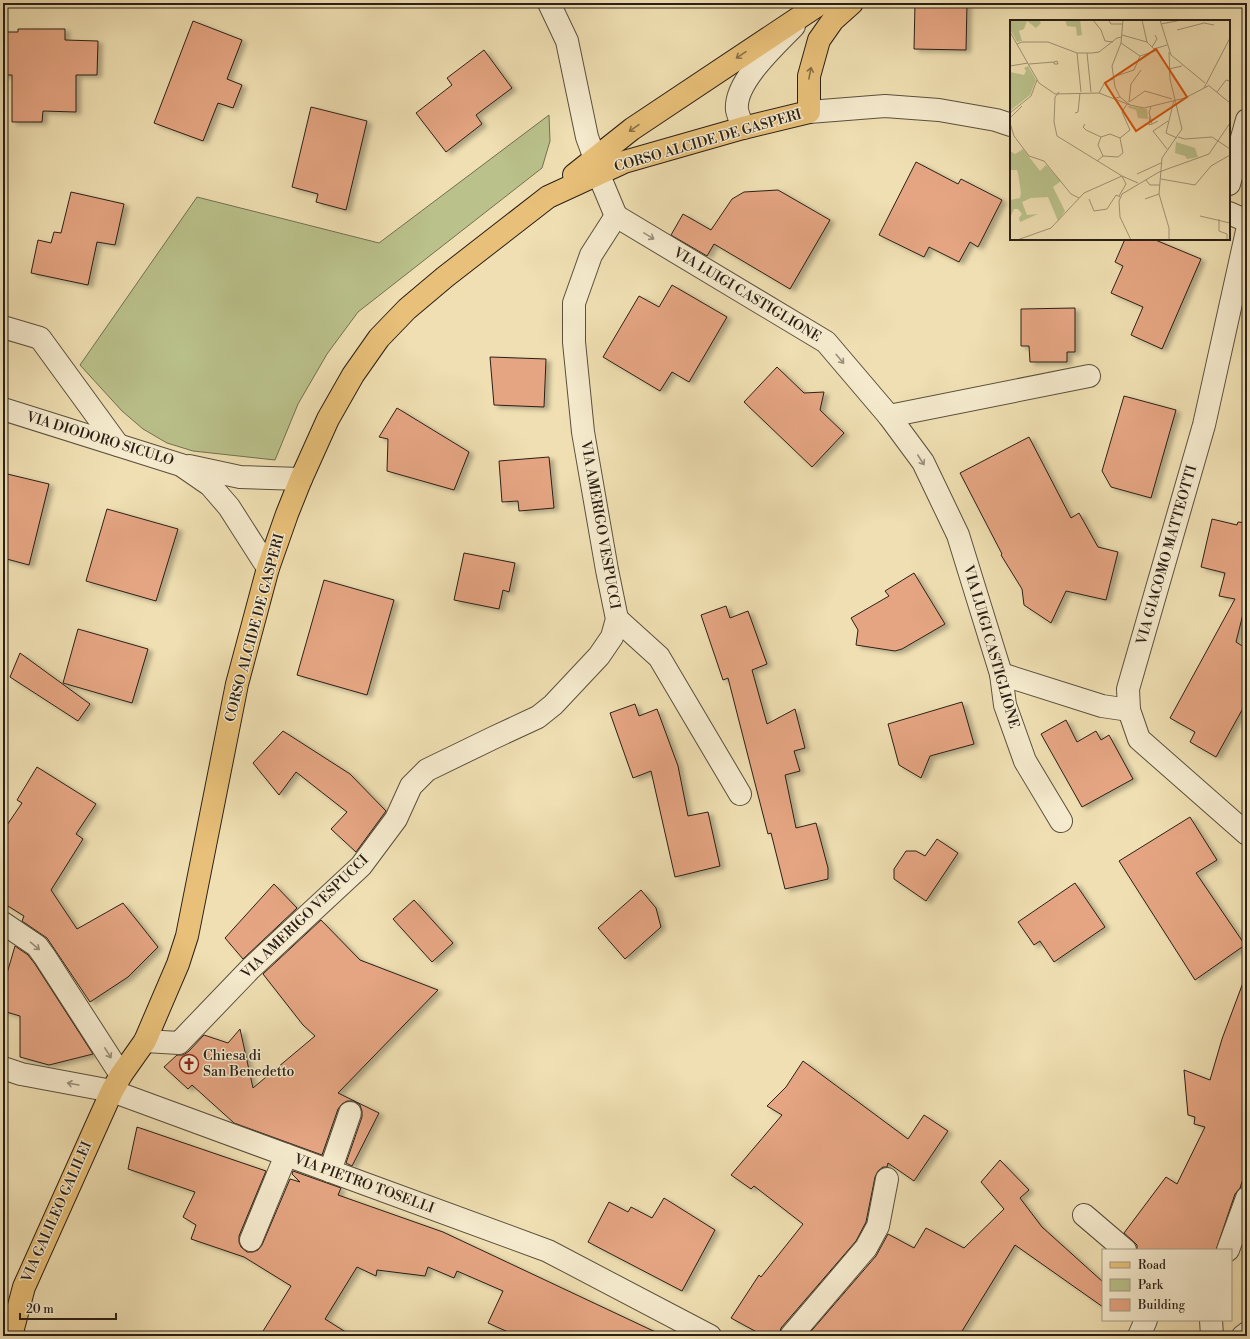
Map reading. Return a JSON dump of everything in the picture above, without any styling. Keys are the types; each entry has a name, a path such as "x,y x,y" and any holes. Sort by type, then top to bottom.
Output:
{"main road":[{"path":"809,112 809,76 819,40 833,20 852,3"},
{"name":"CORSO ALCIDE DE GASPERI","path":"116,1083 145,1041 178,964 187,936 237,684 268,568 301,479 328,420 353,375 379,338 406,309 445,277 548,197 596,166 632,129 814,7"},
{"name":"CORSO ALCIDE DE GASPERI","path":"596,166 624,162 743,128 809,112"},
{"name":"VIA GALILEO GALILEI","path":"11,1336 24,1287 116,1083"}],"street":[{"path":"549,3 567,41 587,137 596,166 616,216"},
{"path":"743,128 737,109 739,95 748,76 814,7"},
{"name":"CORSO ALCIDE DE GASPERI","path":"809,112 885,106 939,110 996,120 1010,125"},
{"path":"1230,180 1247,120"},
{"path":"1230,213 1247,221"},
{"name":"VIA LUIGI CASTIGLIONE","path":"616,216 826,342 889,416 923,462 958,535 1001,674 1005,705 1025,761 1061,821"},
{"name":"VIA AMERIGO VESPUCCI","path":"145,1041 179,1043 250,969 361,866 396,819 411,786 427,770 494,736 538,717 553,705 599,656 612,637 617,619 583,432 574,342 574,303 592,255 616,216"},
{"name":"VIA GIACOMO MATTEOTTI","path":"1247,231 1204,425 1128,689 1129,710 1139,739 1247,834"},
{"path":"3,327 40,338 118,445"},
{"path":"889,416 1089,376"},
{"name":"VIA DIODORO SICULO","path":"3,409 181,465 210,485 230,507 268,568"},
{"path":"181,465 240,477 301,479"},
{"path":"617,619 659,657 740,794"},
{"path":"1001,674 1102,706 1129,710"},
{"path":"3,923 37,946 45,957 116,1083"},
{"name":"VIA PIETRO TOSELLI","path":"3,1068 21,1074 116,1083 286,1155 548,1251 710,1336"},
{"path":"330,1171 350,1113"},
{"path":"251,1240 286,1155"},
{"path":"791,1336 866,1248 878,1226 887,1179"},
{"path":"1228,1249 1247,1198"},
{"path":"1084,1215 1124,1249"},
{"path":"1139,1336 1146,1321"},
{"path":"1211,1321 1212,1336"},
{"path":"1243,1336 1247,1333"}],"green space":[{"path":"549,115 550,141 542,168 358,312 327,354 298,404 275,460 193,451 167,443 143,429 122,411 80,365 197,197 379,243"}],"building":[{"path":"915,3 967,3 966,50 914,49"},
{"path":"193,21 242,40 227,79 242,85 233,108 218,103 203,141 154,123"},
{"path":"18,29 65,29 65,40 98,41 97,75 76,75 76,112 43,111 42,122 12,122 12,75 3,75 3,32 18,32"},
{"path":"484,50 512,88 476,115 482,124 446,152 416,113 452,85 447,78"},
{"path":"311,107 367,121 346,210 316,202 318,194 292,187"},
{"path":"916,162 958,184 961,179 1002,200 978,247 970,242 959,262 929,247 924,257 879,235"},
{"path":"778,190 830,220 790,289 714,244 707,256 671,235 683,214 711,230 732,199 744,192"},
{"path":"71,192 124,204 115,245 97,242 88,285 31,273 38,240 51,243 54,232 61,233"},
{"path":"1125,240 1155,240 1201,259 1162,349 1131,335 1143,307 1111,293 1123,266 1115,262"},
{"path":"672,285 727,317 689,382 672,372 660,391 603,357 639,296 659,307"},
{"path":"1075,308 1075,352 1067,352 1067,362 1030,362 1029,346 1021,346 1021,309"},
{"path":"490,357 546,359 544,407 494,405"},
{"path":"777,367 804,393 824,392 820,410 844,433 812,467 744,402"},
{"path":"1124,396 1176,410 1151,498 1111,487 1102,471"},
{"path":"397,408 469,452 454,490 387,471 388,439 379,437"},
{"path":"1029,437 1071,518 1079,513 1098,547 1118,552 1106,600 1066,591 1051,623 1024,605 1022,589 1001,555 1002,554 960,473"},
{"path":"549,457 554,508 519,511 518,501 502,502 499,461"},
{"path":"3,473 49,484 29,565 3,558"},
{"path":"107,509 178,529 156,601 86,581"},
{"path":"1212,519 1237,525 1238,522 1247,523 1247,603 1246,602 1236,642 1247,649 1247,701 1216,757 1190,742 1195,732 1170,718 1235,599 1219,596 1225,573 1201,567"},
{"path":"464,553 515,563 509,592 503,590 499,609 454,600"},
{"path":"914,573 945,624 902,649 895,651 856,645 858,630 851,618 889,596 885,591"},
{"path":"324,580 394,600 367,695 297,675"},
{"path":"726,606 730,618 748,611 767,664 752,670 767,724 795,709 805,748 794,751 800,771 785,775 796,828 816,823 828,868 828,879 785,889 771,833 768,834 728,678 723,680 701,615"},
{"path":"78,629 148,649 132,703 63,683"},
{"path":"20,653 90,704 78,721 10,677"},
{"path":"962,702 974,744 930,756 921,778 899,765 888,724"},
{"path":"635,704 639,716 657,709 678,766 688,816 708,812 720,866 675,877 651,771 633,778 610,713"},
{"path":"1066,720 1077,742 1096,731 1101,740 1109,735 1133,779 1082,807 1041,734"},
{"path":"283,731 350,774 386,811 356,852 331,829 347,812 296,772 279,795 253,763"},
{"path":"37,767 96,804 76,834 83,839 51,890 77,929 123,903 158,947 128,977 90,1002 47,938 22,921 24,916 3,903 3,831 22,803 17,800"},
{"path":"1190,817 1217,860 1196,873 1245,945 1195,980 1119,861"},
{"path":"937,839 958,853 926,901 894,879 894,869 906,851 916,851 925,856"},
{"path":"1075,883 1105,927 1054,962 1040,941 1034,945 1018,922"},
{"path":"274,884 297,908 243,959 225,938"},
{"path":"641,890 656,908 661,927 625,959 598,928"},
{"path":"414,900 453,943 432,962 393,919"},
{"path":"321,920 360,960 438,990 338,1093 379,1113 352,1166 346,1163 362,1117 360,1105 354,1101 347,1101 338,1109 322,1155 234,1123 192,1085 188,1089 164,1067 177,1055 183,1055 188,1052 204,1035 228,1043 240,1029 253,1088 315,1036 303,1025 263,974"},
{"path":"15,946 28,955 35,964 93,1054 49,1065 20,1057 20,1016 3,1011 3,987"},
{"path":"1244,980 1247,981 1247,1167 1240,1188 1235,1194 1216,1249 1137,1249 1137,1245 1124,1233 1166,1177 1177,1184 1205,1127 1194,1124 1195,1117 1188,1115 1184,1070 1210,1080 1222,1039"},
{"path":"803,1061 908,1139 924,1115 948,1131 914,1181 888,1163 887,1167 883,1167 878,1171 875,1177 866,1222 856,1241 781,1328 779,1336 764,1336 731,1318 759,1275 761,1277 803,1224 754,1186 751,1189 731,1175 782,1115 767,1106 786,1087"},
{"path":"137,1127 266,1171 239,1236 241,1247 247,1252 258,1250 262,1245 290,1179 300,1182 292,1174 293,1171 341,1188 338,1195 443,1232 664,1336 517,1336 488,1323 503,1291 457,1271 454,1278 428,1267 425,1276 377,1270 376,1276 357,1267 325,1319 352,1336 260,1336 291,1286 244,1257 191,1239 196,1225 183,1217 195,1192 128,1169"},
{"path":"1000,1160 1029,1190 1020,1198 1042,1227 1102,1281 1102,1306 1015,1245 959,1336 807,1336 876,1256 888,1234 914,1248 926,1228 964,1248 1004,1209 981,1182"},
{"path":"664,1198 715,1230 682,1291 588,1242 609,1202 628,1212 631,1207 652,1218"}],"place":[{"name":"Chiesa di San Benedetto","path":"189,1064"}]}
